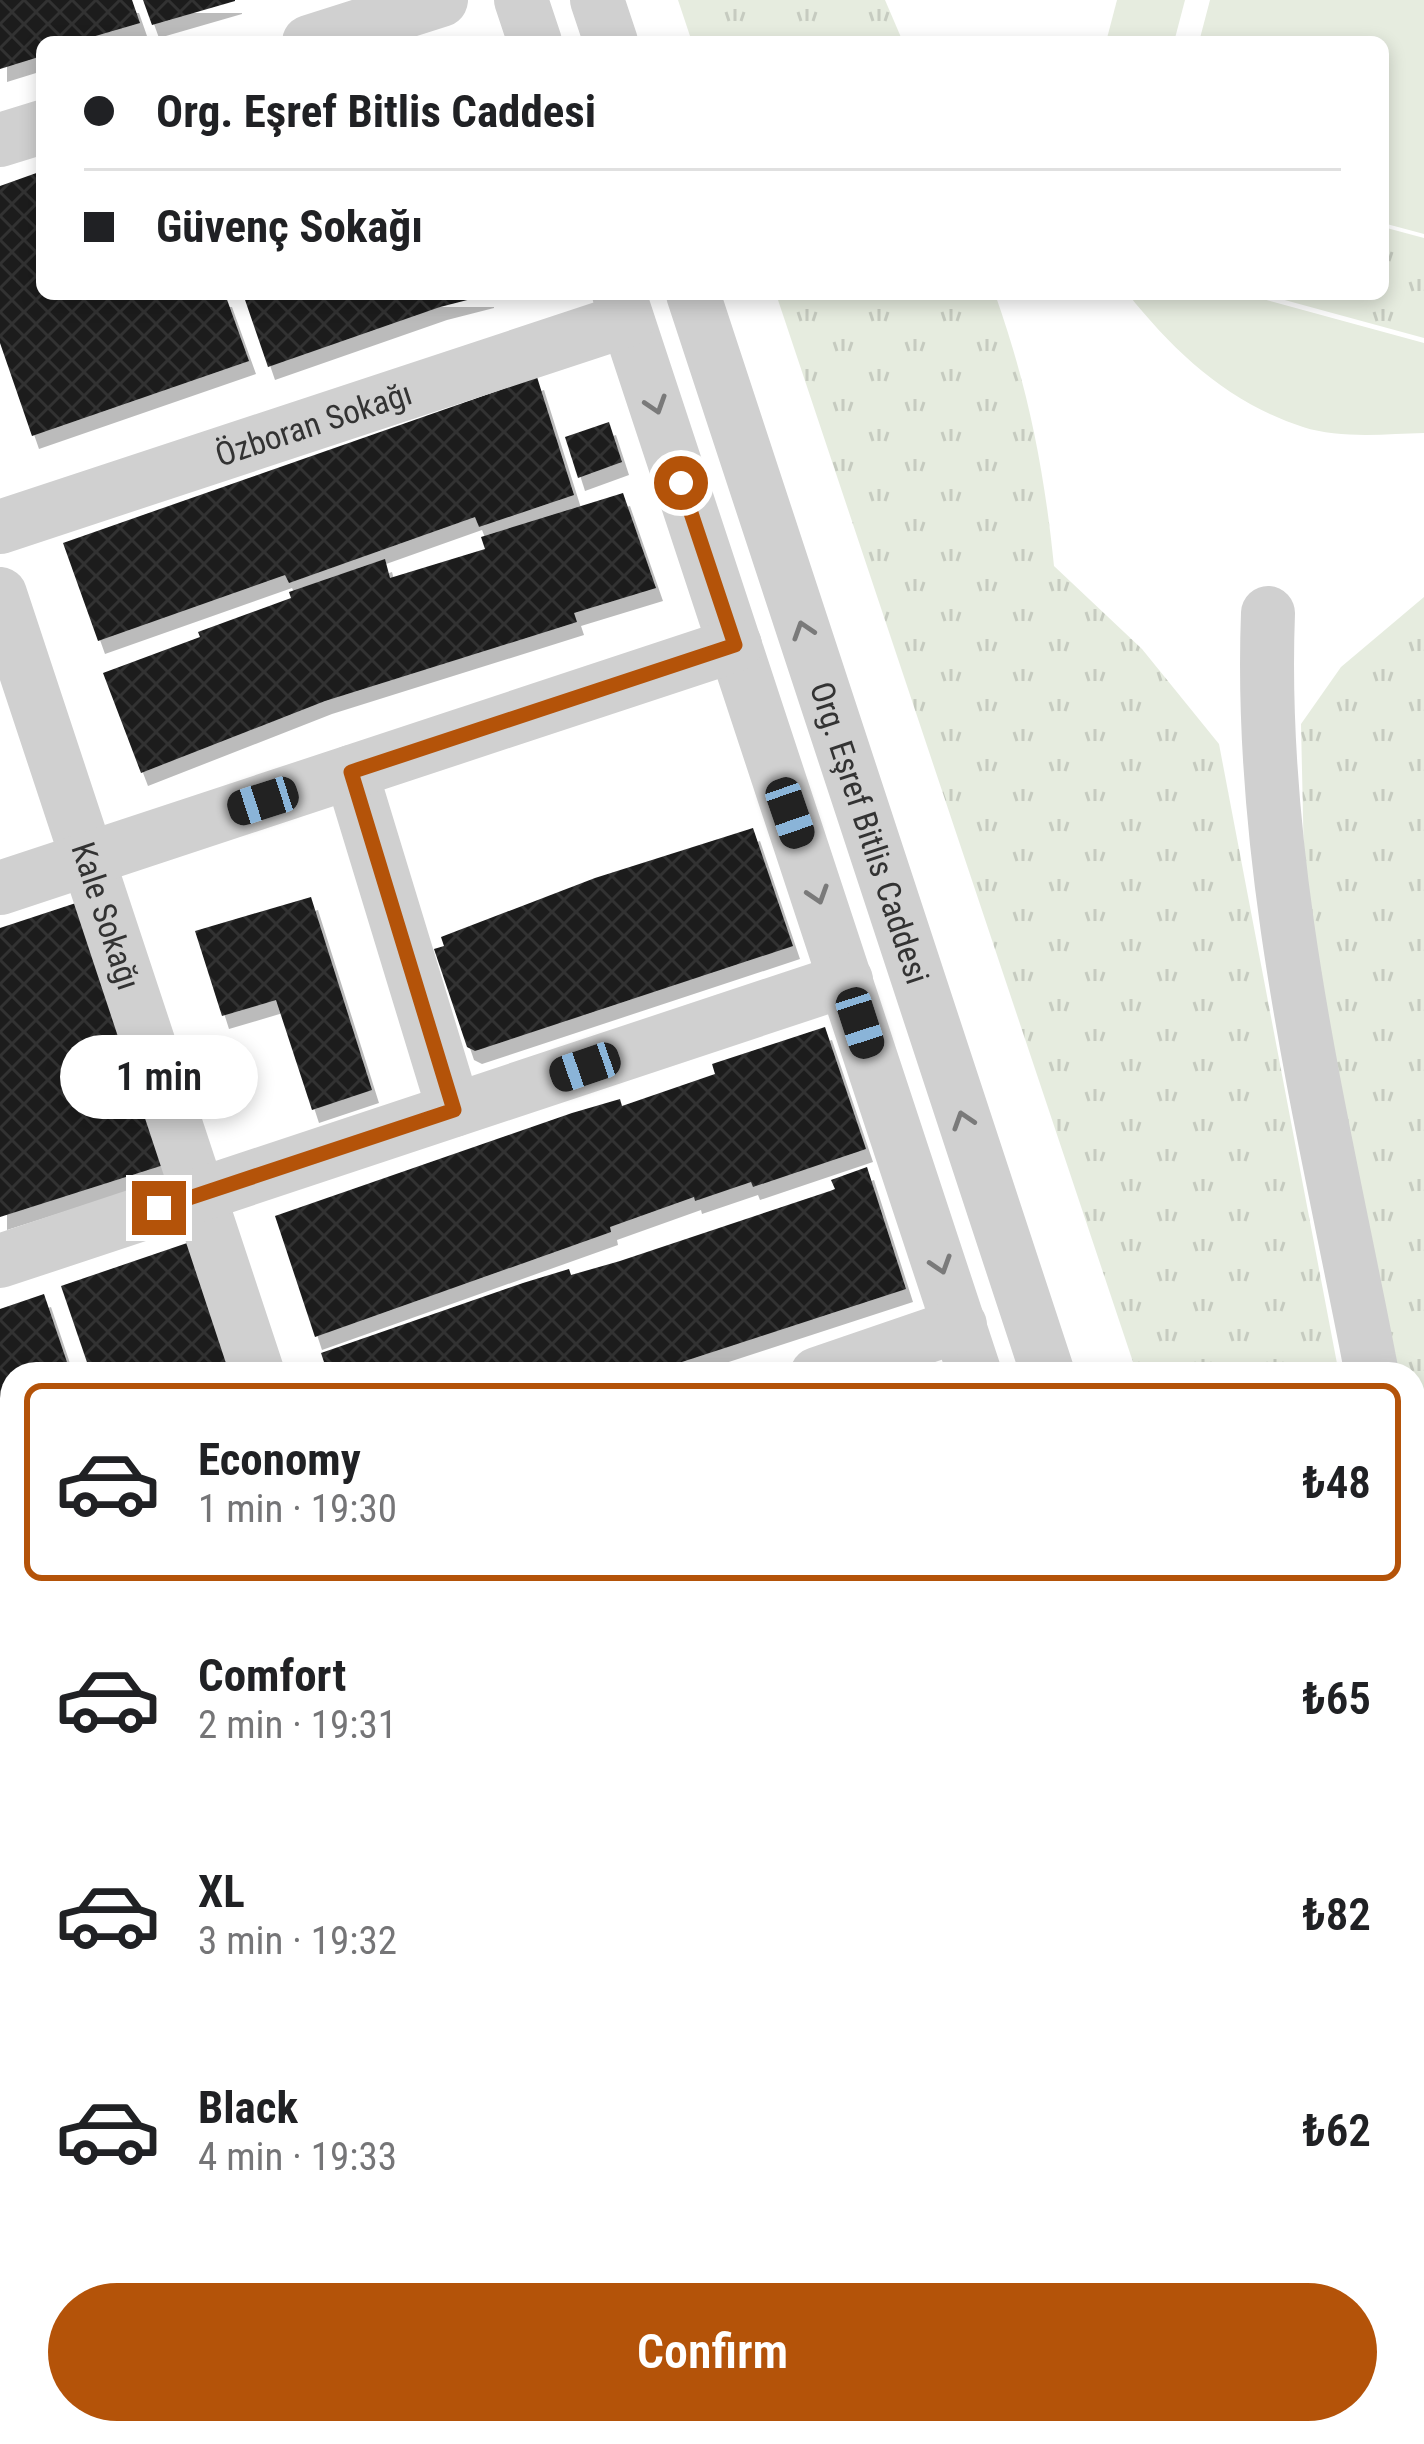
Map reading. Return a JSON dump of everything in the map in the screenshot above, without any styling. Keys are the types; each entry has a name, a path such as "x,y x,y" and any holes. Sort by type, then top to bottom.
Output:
{"street":[{"path":"327,36 441,0"},
{"path":"521,0 533,36"},
{"path":"597,0 609,36"},
{"path":"0,140 36,129"},
{"name":"Org. Eşref Bitlis Caddesi","path":"695,300 1044,1362"},
{"name":"Org. Eşref Bitlis Caddesi","path":"623,307 968,1350"},
{"name":"Özboran Sokağı","path":"0,527 623,307"},
{"name":"Kale Sokağı","path":"0,594 254,1362"},
{"path":"1268,613 1265,694 1274,833 1301,1005 1370,1362"},
{"path":"0,888 735,645"},
{"path":"351,772 454,1110"},
{"path":"0,1261 846,980"},
{"path":"893,1362 968,1350"}],"green space":[{"path":"678,0 885,0 900,36 690,36"},
{"path":"1117,0 1185,0 1176,36 1108,36"},
{"path":"1210,0 1424,0 1424,234 1389,225 1389,36 1201,36"},
{"path":"1389,229 1424,238 1424,338 1285,300 1389,300"},
{"path":"778,300 997,300 1033,428 1054,566 1142,649 1219,744 1337,1362 1133,1362"},
{"path":"1133,300 1266,300 1424,343 1424,433 1332,433 1276,417 1205,374"},
{"path":"1424,597 1424,1362 1394,1362 1318,975 1304,862 1301,724 1341,667"}],"building":[{"path":"0,0 132,0 140,23 96,36 36,36 36,58 0,69"},
{"path":"143,0 235,0 235,1 152,25"},
{"path":"36,173 36,300 227,300 249,361 32,436 0,343 0,186"},
{"path":"245,300 467,300 440,307 268,367"},
{"path":"537,377 574,495 479,527 475,517 289,583 285,575 98,641 63,543"},
{"path":"609,422 622,462 578,478 565,437"},
{"path":"623,493 656,588 574,613 577,622 325,701 141,773 103,673 291,598 289,592 385,559 390,578 485,549 481,537"},
{"path":"753,828 793,946 475,1051 467,1047 434,949 444,946 441,937 595,878"},
{"path":"311,897 372,1090 312,1110 276,1000 222,1016 195,931"},
{"path":"82,901 170,1163 0,1217 0,928"},
{"path":"825,1027 866,1149 753,1187 751,1182 695,1201 694,1197 610,1227 611,1232 315,1337 275,1216 572,1113 620,1099 622,1106 715,1074 712,1064"},
{"path":"867,1167 906,1289 682,1362 324,1362 321,1353 523,1283 620,1261 830,1191 835,1189 831,1180"},
{"path":"193,1241 234,1362 87,1362 61,1286"},
{"path":"44,1294 67,1362 0,1362 0,1309"}],"route":[{"path":"159,1208 454,1110 351,772 735,645 681,483"}]}
